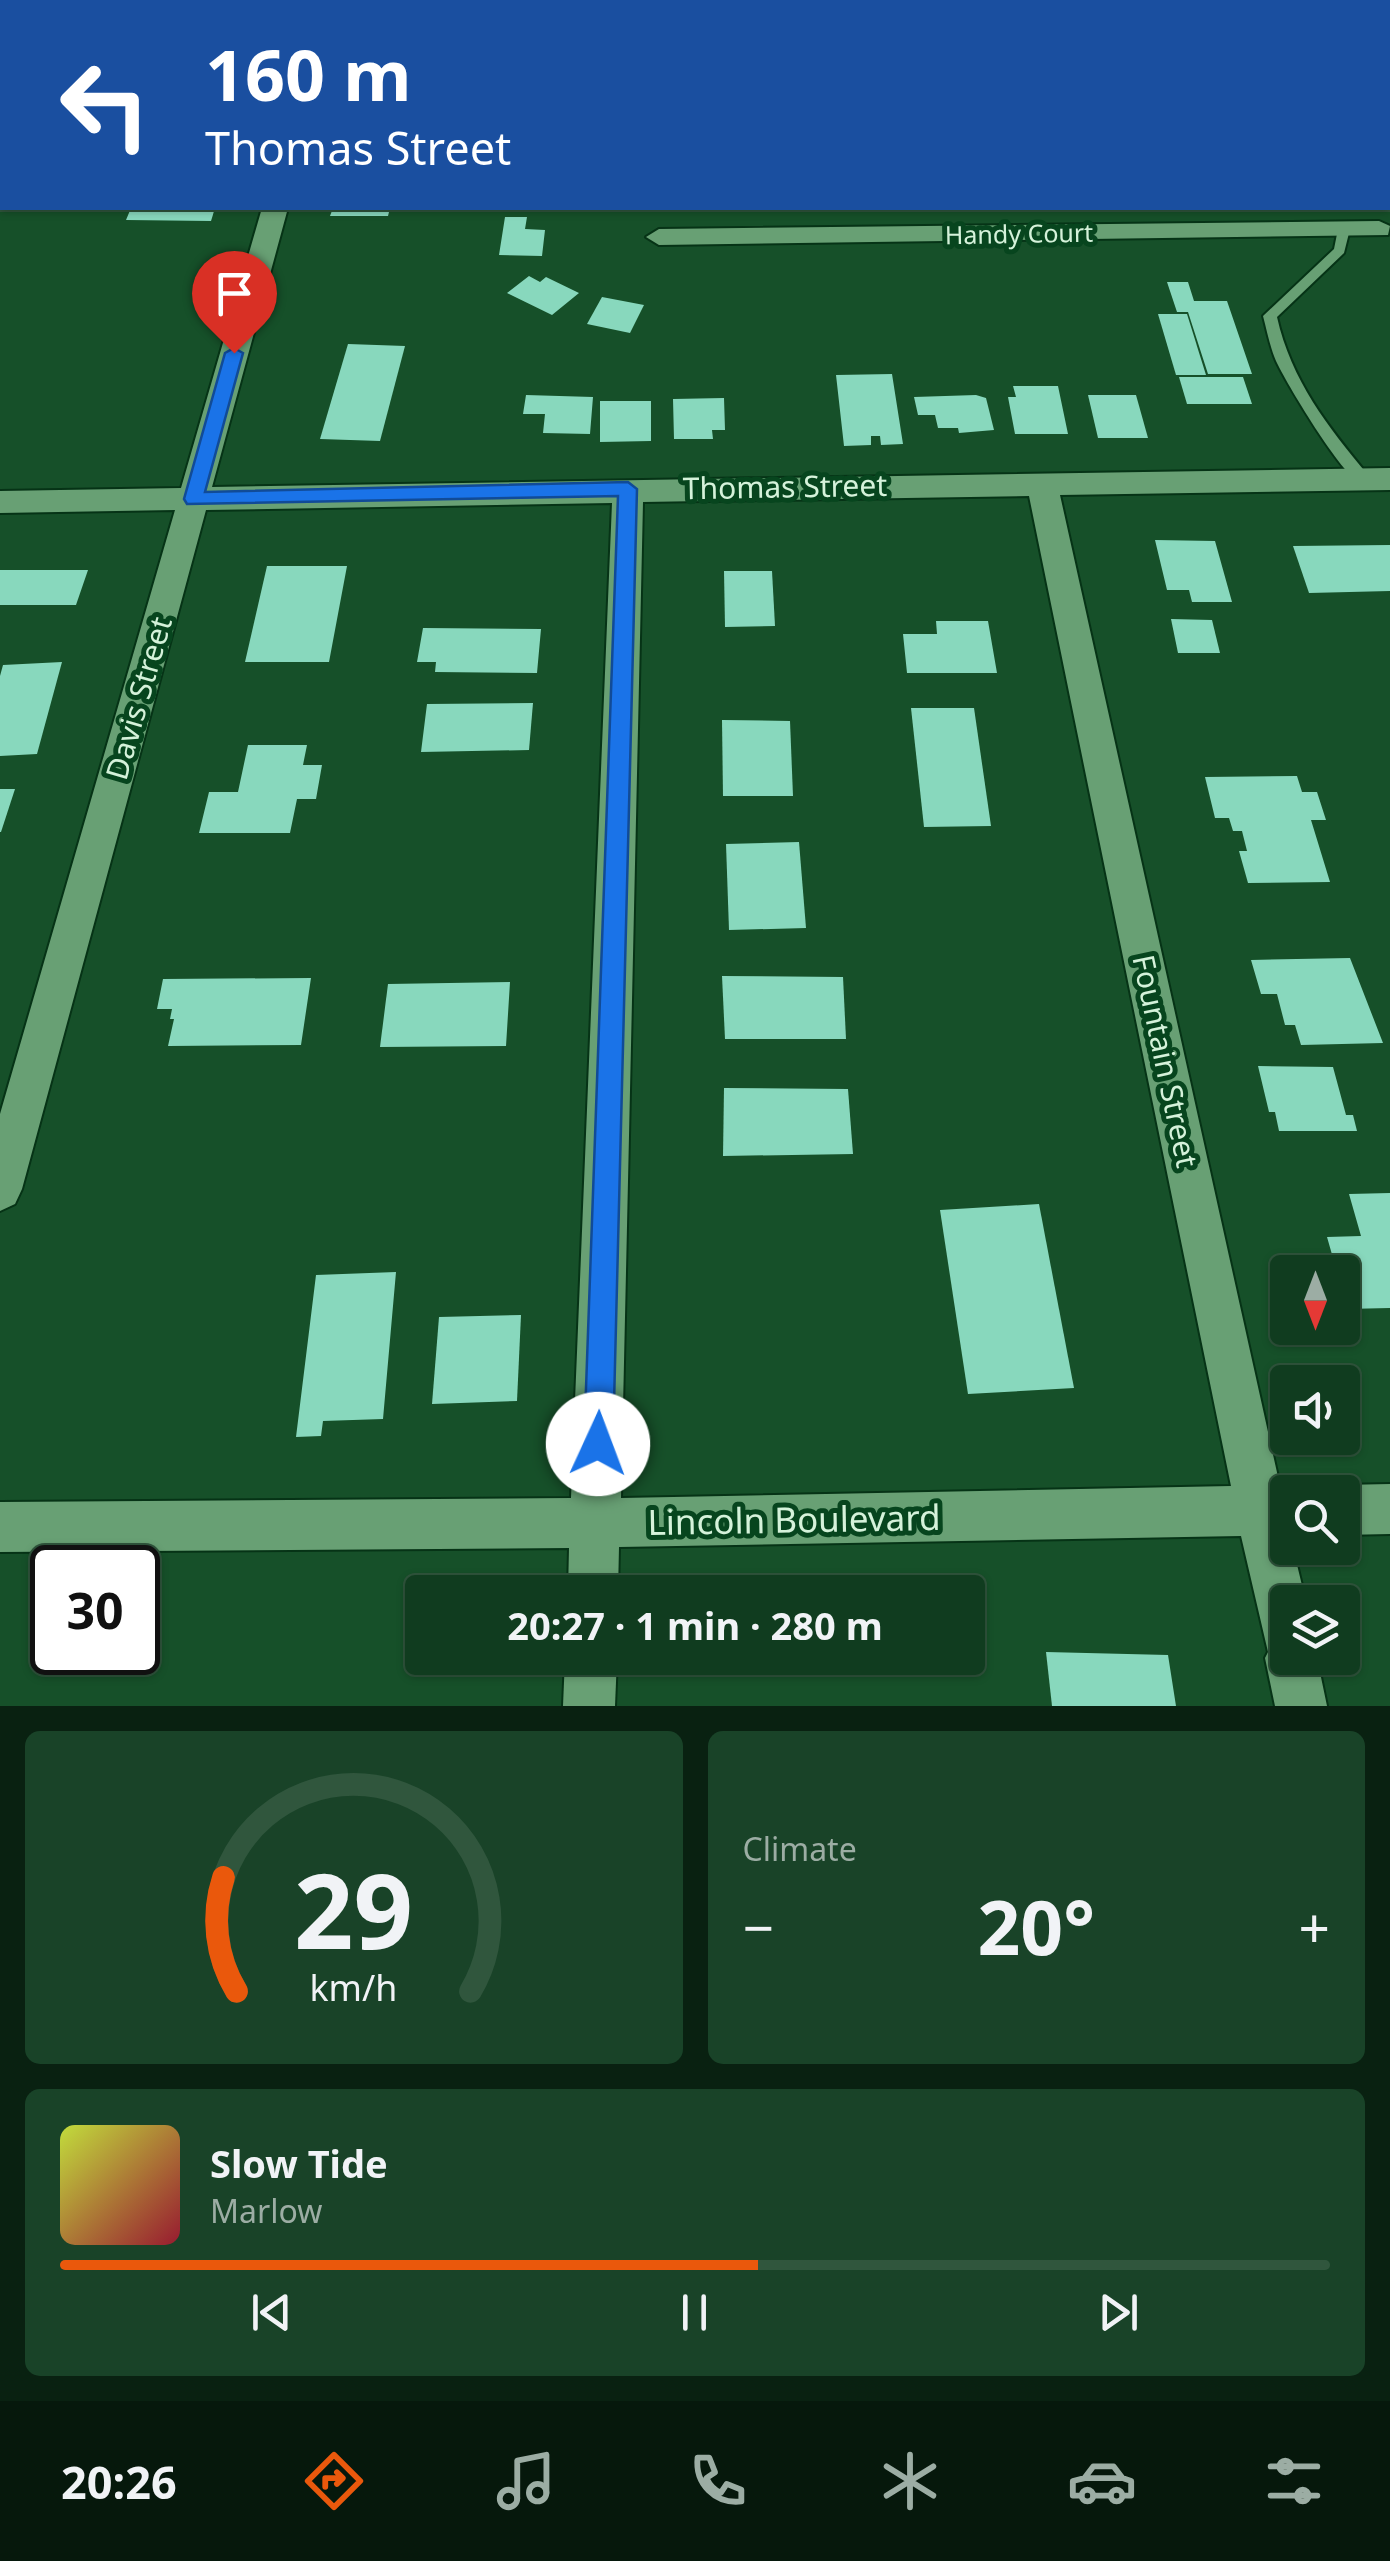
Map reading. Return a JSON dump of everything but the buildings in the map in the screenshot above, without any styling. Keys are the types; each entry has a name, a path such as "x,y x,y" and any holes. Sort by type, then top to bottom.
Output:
{"street":[{"name":"Davis Street","path":"0,1189 274,210"},
{"name":"Handy Court","path":"659,237 1379,230"},
{"name":"Thomas Street","path":"0,502 1376,479"},
{"name":"Fountain Street","path":"1042,483 1270,1488"},
{"path":"594,1575 628,489"},
{"path":"1360,1510 1390,1509"},
{"name":"Lincoln Boulevard","path":"0,1527 1270,1510"},
{"path":"589,1706 590,1675"},
{"path":"1295,1675 1301,1706"}],"lane":[{"path":"1344,229 1340,250 1270,316 1275,347 1317,423 1376,479"}],"route":[{"path":"234,353 194,499 628,489 598,1444"}]}
